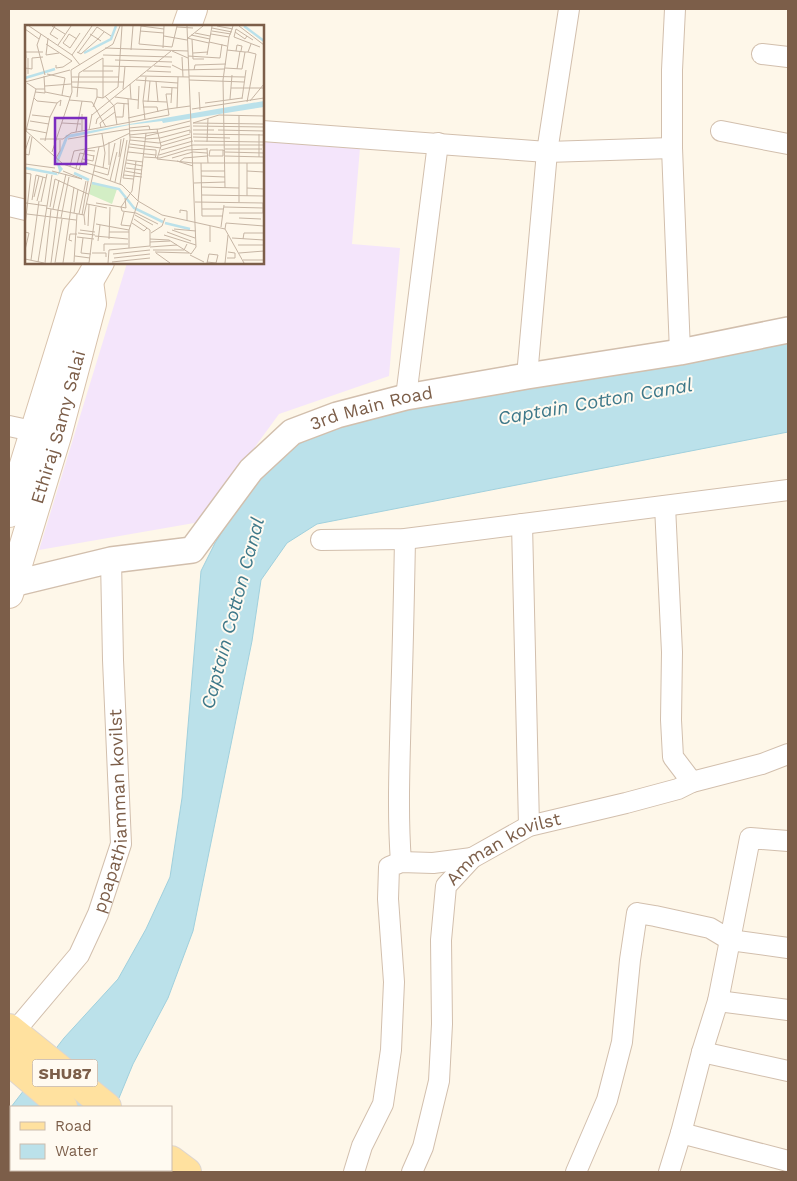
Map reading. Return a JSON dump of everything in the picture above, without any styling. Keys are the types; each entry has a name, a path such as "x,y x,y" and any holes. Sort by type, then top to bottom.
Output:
{"main road":[{"path":"187,25 193,9"},
{"path":"9,513 76,297 95,272"},
{"name":"Ethiraj Samy Salai","path":"10,588 33,431"},
{"name":"SHU87","path":"13,1040 62,1106"},
{"name":"SHU87","path":"13,1040 106,1106"},
{"path":"172,1161 187,1172"}],"street":[{"path":"528,376 546,152 569,9"},
{"path":"675,9 672,70 672,148 680,352"},
{"path":"762,54 788,57"},
{"path":"264,131 546,152 672,148"},
{"path":"721,131 788,144"},
{"path":"406,397 438,143"},
{"path":"9,206 25,210"},
{"name":"3rd Main Road","path":"10,588 111,560 192,550 251,470 292,432 337,415 406,397 680,352 788,330"},
{"path":"322,540 405,539 788,490"},
{"path":"665,506 672,652 671,720 673,757 692,782"},
{"path":"522,524 530,826"},
{"path":"401,862 399,839 399,768 405,539"},
{"name":"ppapathiamman kovilst","path":"13,1040 79,955 98,914 121,844 113,660 111,560"},
{"name":"Amman kovilst","path":"412,1172 423,1148 439,1081 442,1024 441,940 446,886 472,858 530,826 669,792 692,782 762,764 788,754"},
{"path":"669,1172 718,1001 750,838 788,841"},
{"path":"354,1172 362,1146 383,1104 391,1050 394,982 388,899 389,867 401,862 433,863 472,858"},
{"path":"576,1172 607,1100 622,1042 630,960 637,913 710,928 730,940 788,948"},
{"path":"718,1001 788,1010"},
{"path":"702,1052 788,1071"},
{"path":"681,1133 788,1161"}],"shaded area":[{"path":"264,140 360,148 352,244 400,248 389,376 279,414 200,522 39,550 127,264 264,264"}],"water":[{"name":"Captain Cotton Canal","path":"788,343 788,432 317,524 287,543 261,580 252,641 193,931 168,998 133,1064 119,1098 113,1106 12,1106 64,1038 118,979 146,929 170,877 182,798 201,571 215,543 249,490 284,452 342,421"},
{"path":"10,1110 10,1171 62,1172 9,1172"}]}
